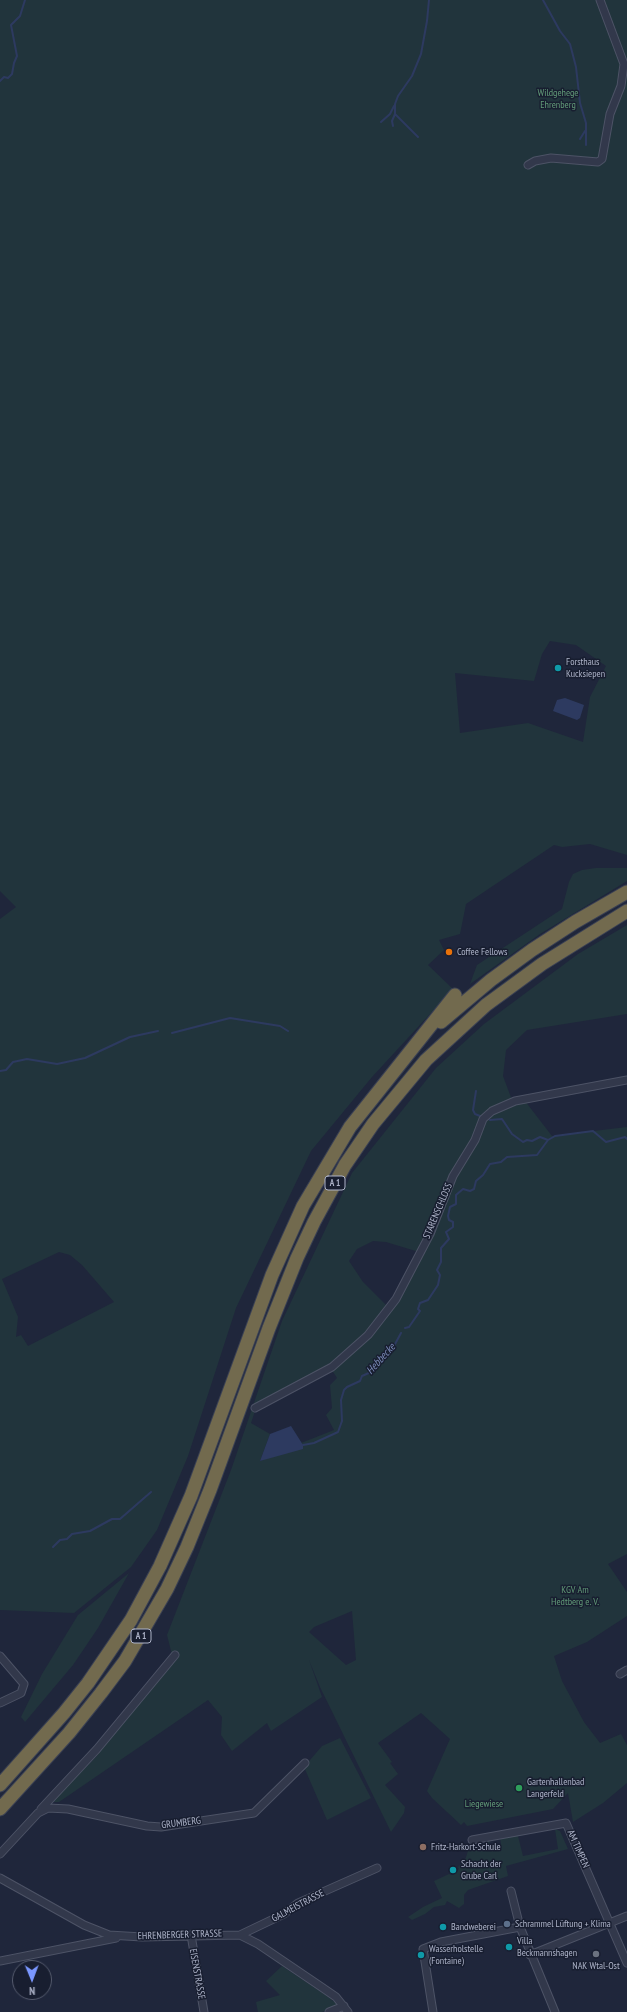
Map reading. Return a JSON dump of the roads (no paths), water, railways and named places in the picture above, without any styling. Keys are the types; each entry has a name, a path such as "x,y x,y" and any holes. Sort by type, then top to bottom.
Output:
{"highway":[{"name":"A 1","path":"0,1785 69,1707 114,1646 131,1620 160,1566 191,1496 272,1275 303,1206 350,1127 390,1075 419,1042 491,980 532,950 575,922 627,892"},
{"name":"A 1","path":"0,1809 69,1733 125,1660 168,1589 187,1547 232,1432 283,1291 314,1222 345,1165 373,1124 426,1060 486,1005 542,964 627,911"},
{"path":"419,1042 454,995"}],"street":[{"path":"528,165 535,161 551,158 598,162 602,159 610,114 621,86 624,64 600,0"},
{"name":"STARENSCHLOSS","path":"255,1408 332,1367 368,1335 396,1298 430,1234 453,1176 475,1140 483,1120 492,1111 515,1101 627,1080"},
{"name":"GRUMBERG","path":"0,1854 97,1749 175,1655"},
{"path":"0,1656 24,1684 21,1693 0,1703"},
{"name":"GRUMBERG","path":"38,1813 48,1808 57,1807 147,1826 161,1827 254,1813 305,1763"},
{"name":"AM TIMPEN","path":"472,1840 566,1823 627,1963"},
{"name":"GALMEISTRASSE","path":"240,1935 284,1914 298,1903 377,1868"},
{"name":"EHRENBERGER STRASSE","path":"0,1878 84,1925 109,1935 123,1937 240,1935 258,1944 336,1997 346,2009"},
{"path":"511,1891 520,1927 530,1955 555,2012"},
{"path":"530,1955 627,1916"},
{"path":"433,2012 423,1949 442,1942 520,1927"},
{"name":"EISENSTRASSE","path":"191,1935 204,2012"},
{"path":"0,1961 123,1937"},
{"path":"329,2012 346,2009"}],"water":[{"path":"565,698 584,705 580,718 577,720 553,711 557,700"},
{"path":"291,1426 303,1445 303,1449 260,1461 270,1434"}],"waterway":[{"path":"0,81 4,77 8,78 12,74 17,56 11,25 20,16 25,0"},
{"path":"418,137 395,114 395,104 398,96 412,76 421,54 429,0"},
{"path":"543,0 560,31 570,44 576,67 580,103 586,123 586,145"},
{"path":"381,122 390,114 394,106"},
{"path":"393,126 392,121 395,114"},
{"path":"580,139 585,131"},
{"path":"172,1033 230,1018 280,1026 288,1031"},
{"path":"0,1071 6,1070 13,1062 27,1059 57,1064 85,1058 130,1037 158,1031"},
{"path":"476,1091 473,1110 475,1114 480,1116"},
{"path":"490,1120 502,1119 512,1134 523,1142 527,1140 532,1141 540,1137 548,1140"},
{"name":"Hebbecke","path":"405,1328 409,1327 420,1311 418,1309 420,1303 428,1300 438,1285 440,1275 437,1270 441,1262 441,1248 449,1239 446,1232 453,1227 453,1222 449,1220 448,1216 450,1207 456,1204 456,1195 463,1189 470,1191 474,1189 476,1181 483,1175 490,1164 501,1162 507,1157 537,1155 548,1140 555,1136 593,1131 606,1142 625,1137 627,1139"},
{"name":"Hebbecke","path":"303,1445 314,1443 338,1432 342,1421 341,1400 344,1390 360,1381 362,1376 371,1372 394,1346 401,1333"},
{"path":"53,1547 60,1540 67,1539 72,1534 90,1531 112,1519 120,1519 151,1492"}],"place":[{"name":"Forsthaus Kucksiepen","path":"558,668"},
{"name":"Coffee Fellows","path":"449,952"},
{"name":"Gartenhallenbad Langerfeld","path":"519,1788"},
{"name":"Fritz-Harkort-Schule","path":"423,1847"},
{"name":"Schacht der Grube Carl","path":"453,1870"},
{"name":"Schrammel Lüftung + Klima","path":"507,1924"},
{"name":"Bandweberei","path":"443,1927"},
{"name":"Villa Beckmannshagen","path":"509,1947"},
{"name":"NAK Wtal-Ost","path":"596,1954"},
{"name":"Wasserholstelle (Fontaine)","path":"421,1955"}],"park label":[{"name":"Wildgehege Ehrenberg","path":"558,98"},
{"name":"KGV Am Hedtberg e. V.","path":"575,1596"},
{"name":"Liegewiese","path":"484,1804"}]}
